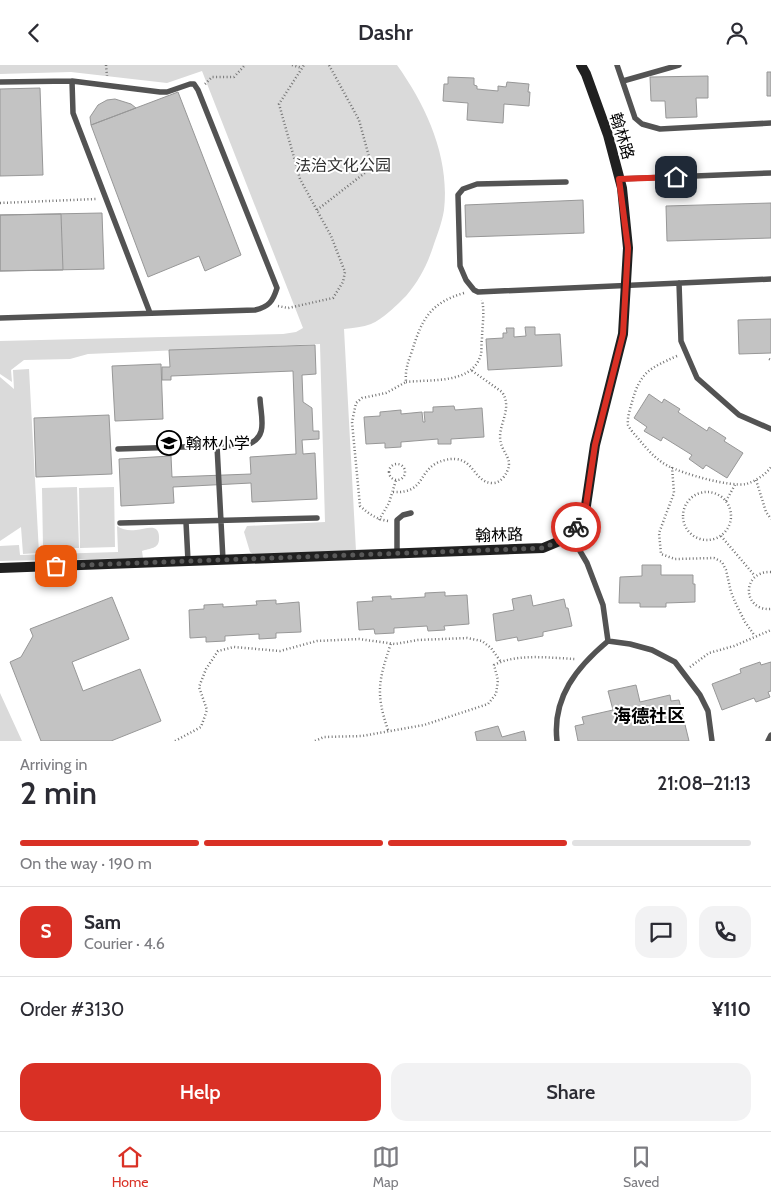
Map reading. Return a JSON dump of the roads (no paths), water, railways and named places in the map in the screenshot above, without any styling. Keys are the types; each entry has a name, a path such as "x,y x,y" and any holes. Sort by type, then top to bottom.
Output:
{"main road":[{"name":"翰林路","path":"0,568 543,548 567,538 584,519 595,445 623,334 628,248 619,179 608,135 581,65"}],"lane":[{"path":"617,65 635,118 642,124 660,129 771,123"},
{"path":"623,81 679,65"},
{"path":"72,81 73,113 150,313"},
{"path":"0,82 72,81 160,92 167,92 194,84 277,288 270,304 256,311 0,318"},
{"path":"619,179 771,173"},
{"path":"566,182 477,184 463,189 458,195 460,266 466,280 474,290 478,292 771,279"},
{"path":"679,283 681,341 697,378 739,415 771,429"},
{"path":"118,449 246,445 259,438 262,430 260,399"},
{"path":"217,446 223,560"},
{"path":"397,553 397,520 403,515 411,513"},
{"path":"120,523 317,518"},
{"path":"186,522 188,561"},
{"path":"570,534 587,563 603,605 608,641"},
{"path":"557,741 560,702 575,673 587,659 608,641 652,650 675,663 700,695 708,711 712,741"},
{"path":"768,741 771,735"}],"place":[{"name":"翰林小学","path":"169,443"}],"district":[{"name":"海德社区","path":"649,716"}],"park label":[{"name":"法治文化公园","path":"343,165"}]}
